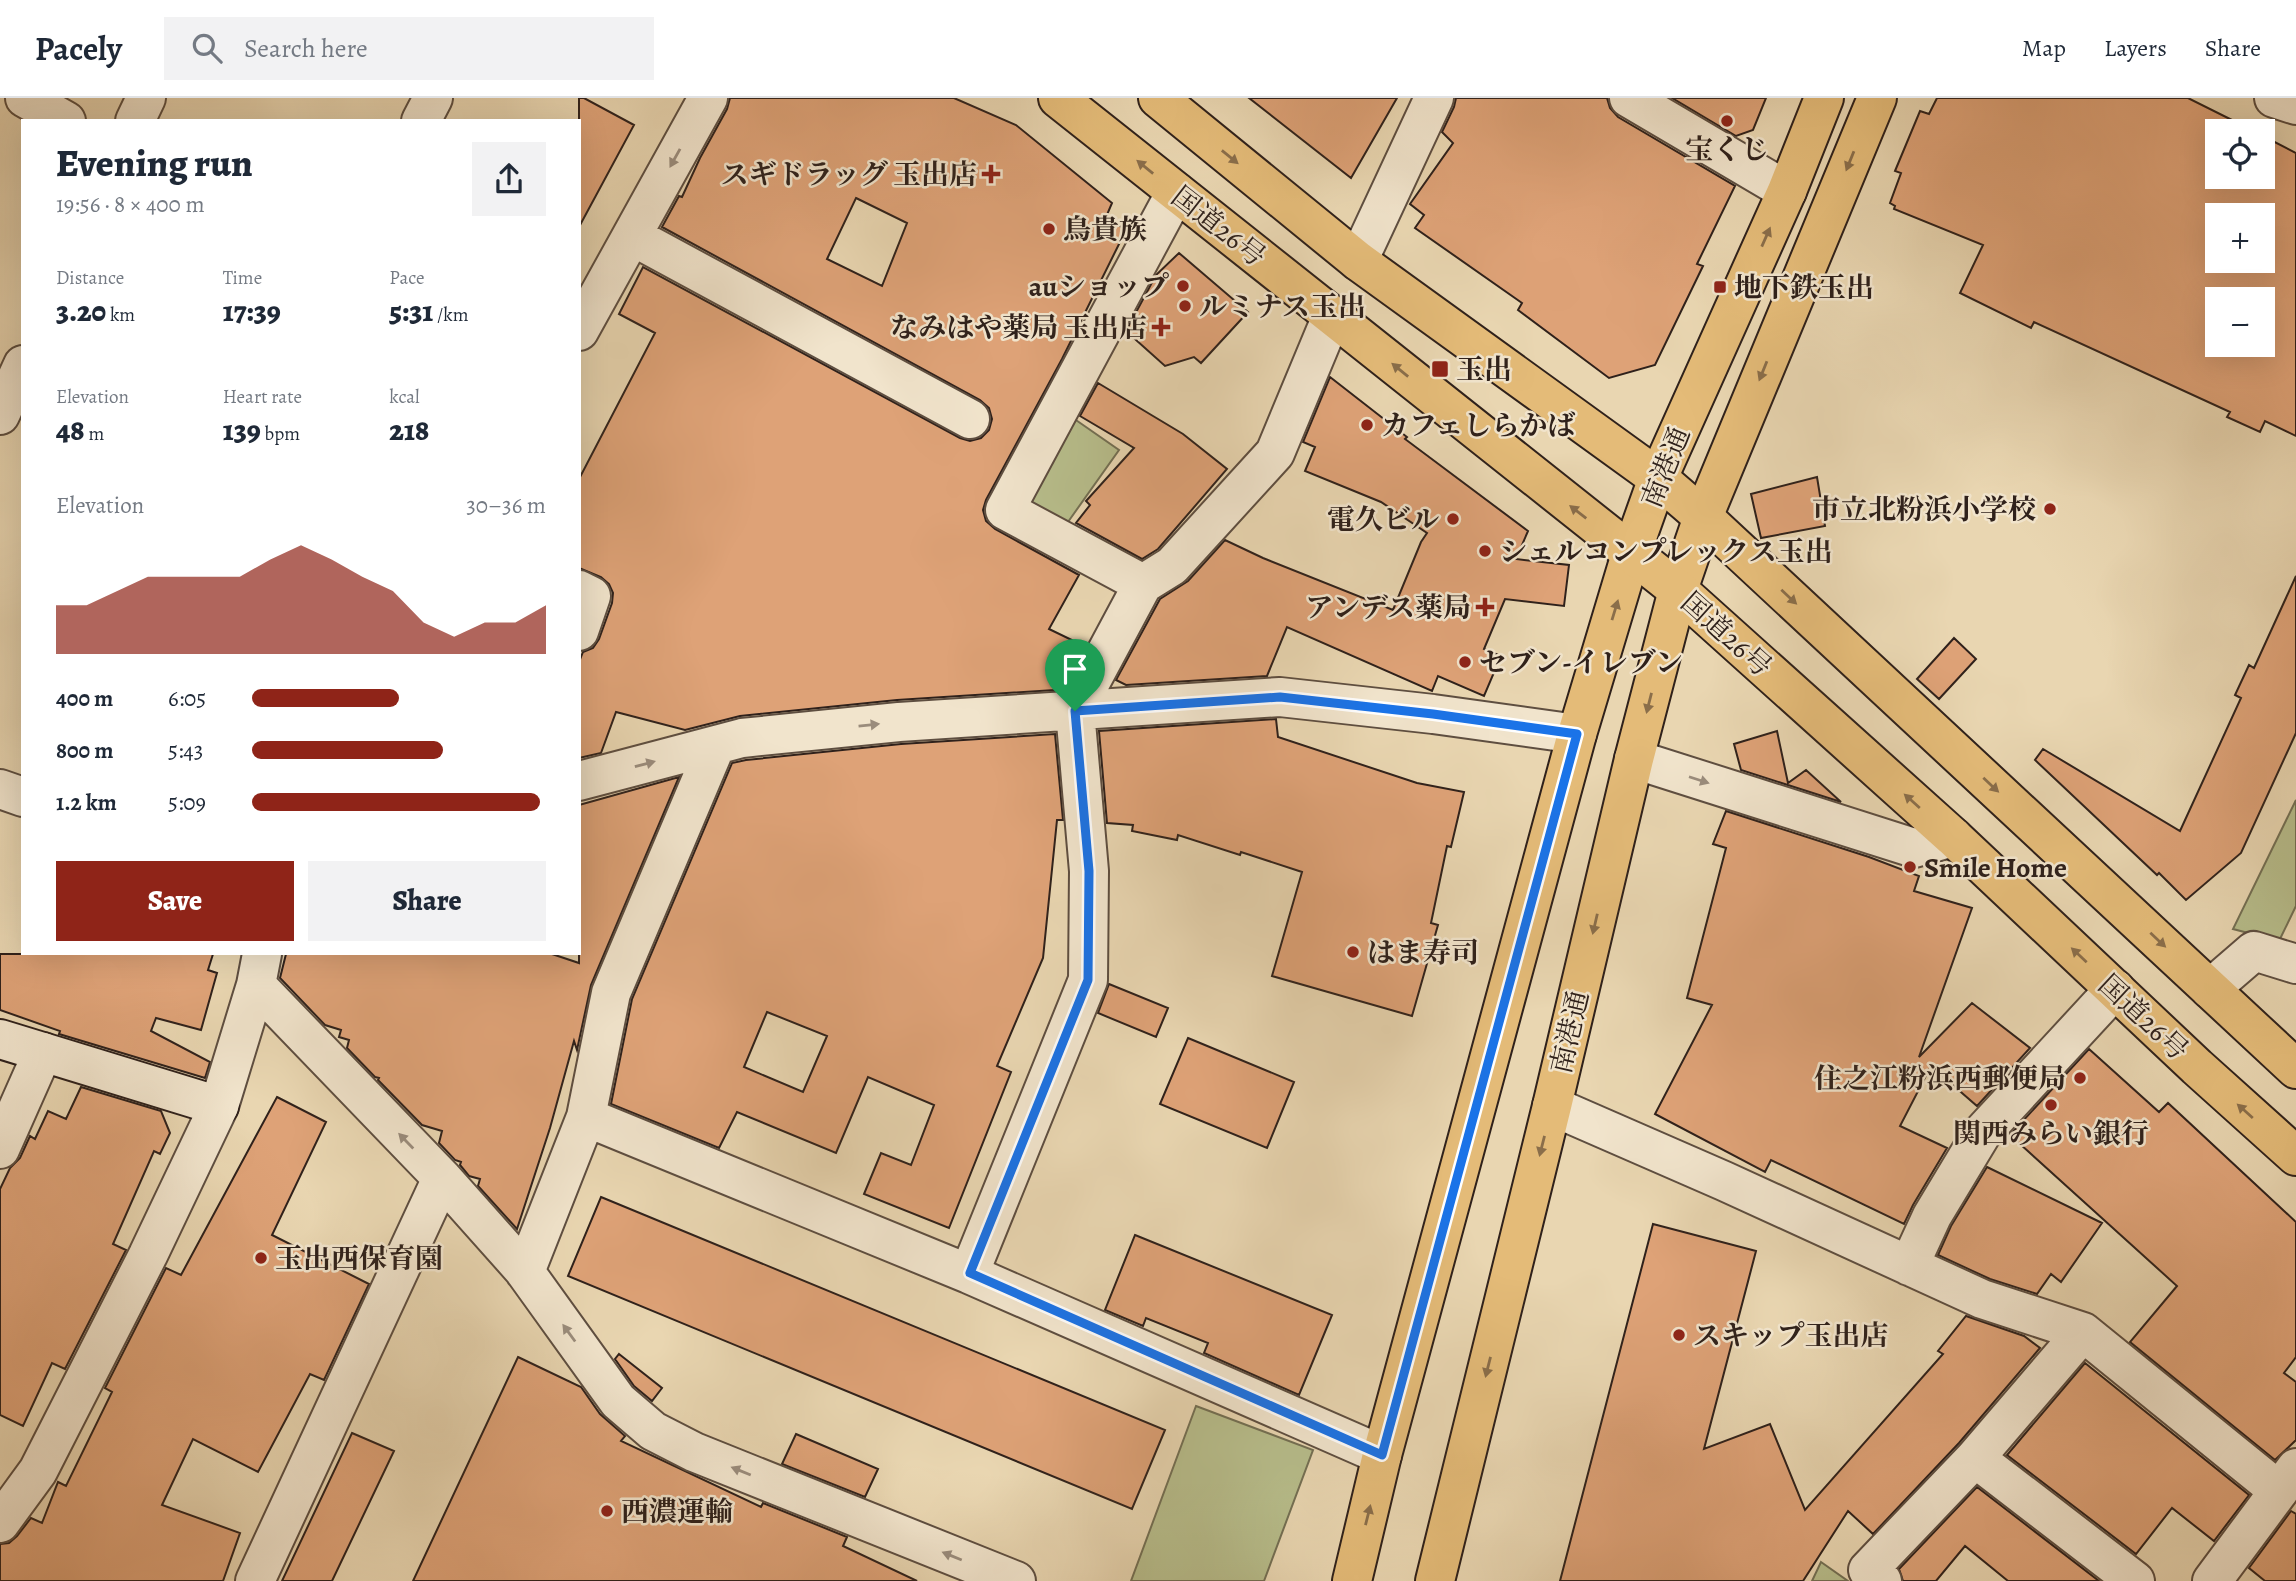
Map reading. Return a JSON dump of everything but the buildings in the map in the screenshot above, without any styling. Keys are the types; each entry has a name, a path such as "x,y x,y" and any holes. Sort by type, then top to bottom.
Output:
{"main road":[{"name":"国道26号","path":"1058,98 1678,590 1953,837 2296,1156"},
{"path":"1158,98 1358,261 1658,478 2296,1069"},
{"name":"南港通","path":"1352,1581 1382,1455 1577,734 1631,554 1658,478 1787,191 1824,98"},
{"name":"南港通","path":"1435,1581 1552,1107 1634,759 1678,590 1703,517 1877,98"}],"street":[{"path":"25,98 62,119"},
{"path":"136,119 146,98"},
{"path":"422,119 433,98"},
{"path":"581,327 708,98"},
{"path":"1358,261 1433,98"},
{"path":"1629,98 1787,191"},
{"path":"2274,98 2296,105"},
{"path":"1143,584 1005,510 1176,192"},
{"path":"632,236 971,419"},
{"path":"970,1273 1088,980 1089,871 1075,711 1143,584 1172,566 1275,453 1332,316"},
{"path":"0,415 21,369"},
{"path":"581,591 591,596 581,625"},
{"path":"581,780 742,738 886,724 1280,697 1577,734"},
{"path":"525,1272 586,1116 611,993 716,745"},
{"path":"1634,759 1913,848 1953,837"},
{"path":"0,789 21,796"},
{"path":"2210,989 2254,951 2296,964"},
{"path":"0,1523 38,1471 148,1255 219,1106 259,970"},
{"path":"259,970 525,1272 618,1401 653,1431 694,1452 1016,1581"},
{"path":"1909,1266 1932,1216 1982,1133 2115,989"},
{"path":"0,1039 219,1106"},
{"path":"0,1149 43,1052"},
{"path":"1552,1107 1724,1181 1982,1299 2083,1332 2288,1480 2211,1581"},
{"path":"586,1116 970,1273 1382,1455"},
{"path":"254,1581 442,1178"},
{"path":"1882,1581 1868,1570 1975,1458 2083,1332"},
{"path":"1975,1458 2135,1581"}],"green space":[{"path":"1073,418 1119,450 1063,529 1028,508"},
{"path":"2296,800 2296,906 2279,941 2233,929"},
{"path":"1196,1406 1313,1450 1264,1581 1131,1581"},
{"path":"1821,1562 1848,1581 1812,1581"}],"place":[{"name":"宝くじ","path":"1727,121"},
{"name":"スギドラッグ 玉出店","path":"991,174"},
{"name":"鳥貴族","path":"1049,229"},
{"name":"auショップ","path":"1183,286"},
{"name":"地下鉄玉出","path":"1720,287"},
{"name":"ルミナス玉出","path":"1185,306"},
{"name":"なみはや薬局 玉出店","path":"1161,327"},
{"name":"玉出","path":"1440,369"},
{"name":"カフェしらかば","path":"1367,425"},
{"name":"市立北粉浜小学校","path":"2050,509"},
{"name":"電久ビル","path":"1453,519"},
{"name":"シェルコンプレックス玉出","path":"1485,551"},
{"name":"アンデス薬局","path":"1485,607"},
{"name":"セブン-イレブン","path":"1465,662"},
{"name":"Smile Home","path":"1910,867"},
{"name":"はま寿司","path":"1353,952"},
{"name":"住之江粉浜西郵便局","path":"2080,1078"},
{"name":"関西みらい銀行","path":"2051,1105"},
{"name":"玉出西保育園","path":"261,1258"},
{"name":"スキップ玉出店","path":"1679,1335"},
{"name":"西濃運輸","path":"607,1511"}],"route":[{"path":"1280,697 1577,734 1382,1455 970,1273 1088,980 1089,871 1075,711 1280,697"}]}
